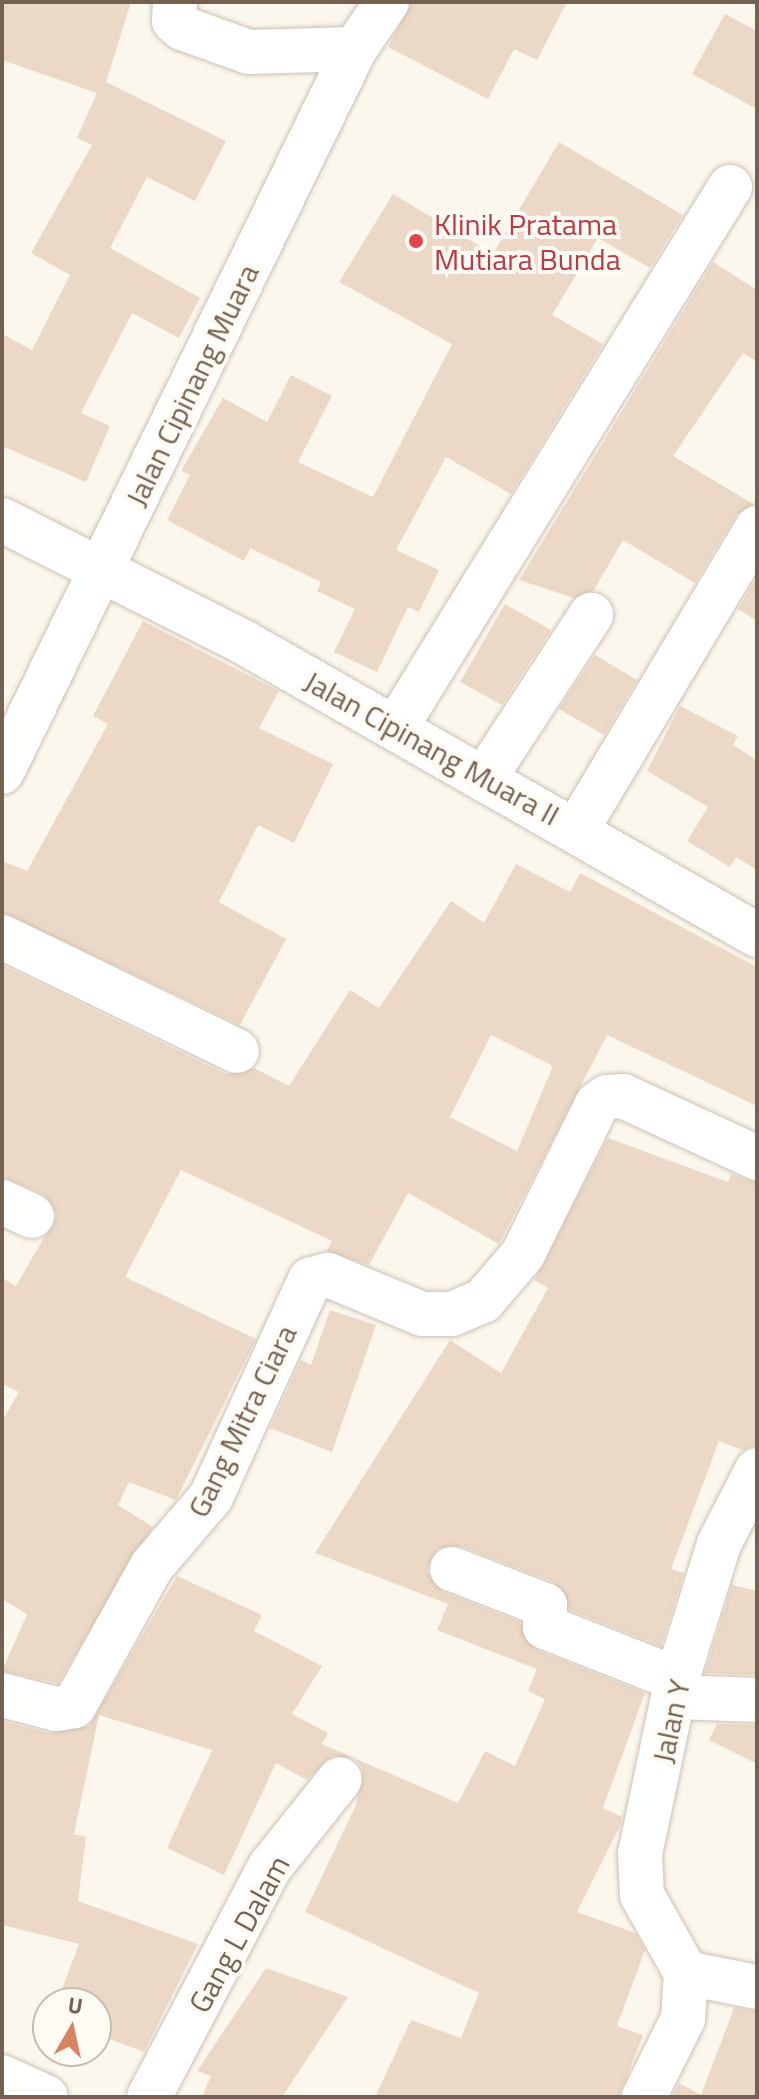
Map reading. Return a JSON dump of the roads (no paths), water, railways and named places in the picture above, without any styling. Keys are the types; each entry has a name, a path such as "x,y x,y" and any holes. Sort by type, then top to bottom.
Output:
{"street":[{"path":"175,2 174,21 182,28 249,52 355,49"},
{"name":"Jalan Cipinang Muara","path":"2,772 355,49 387,2"},
{"path":"396,727 730,187"},
{"name":"Jalan Cipinang Muara II","path":"2,520 396,727 757,935"},
{"path":"577,829 757,528"},
{"path":"485,777 591,615"},
{"path":"2,937 237,1051"},
{"name":"Gang Mitra Ciara","path":"2,1695 56,1709 74,1706 152,1566 211,1497 310,1280 319,1275 422,1314 452,1314 483,1301 523,1254 597,1104 607,1097 623,1096 757,1158"},
{"name":"Jalan Y","path":"686,1973 642,1895 640,1854 677,1688 719,1544 757,1472"},
{"path":"452,1569 545,1605 545,1627 677,1688 757,1700"},
{"name":"Gang L Dalam","path":"149,2097 270,1867 340,1779"},
{"path":"644,2097 683,2019 686,1973 757,1987"},
{"path":"2,2077 46,2097"}],"place":[{"name":"Klinik Pratama Mutiara Bunda","path":"416,241"}]}
